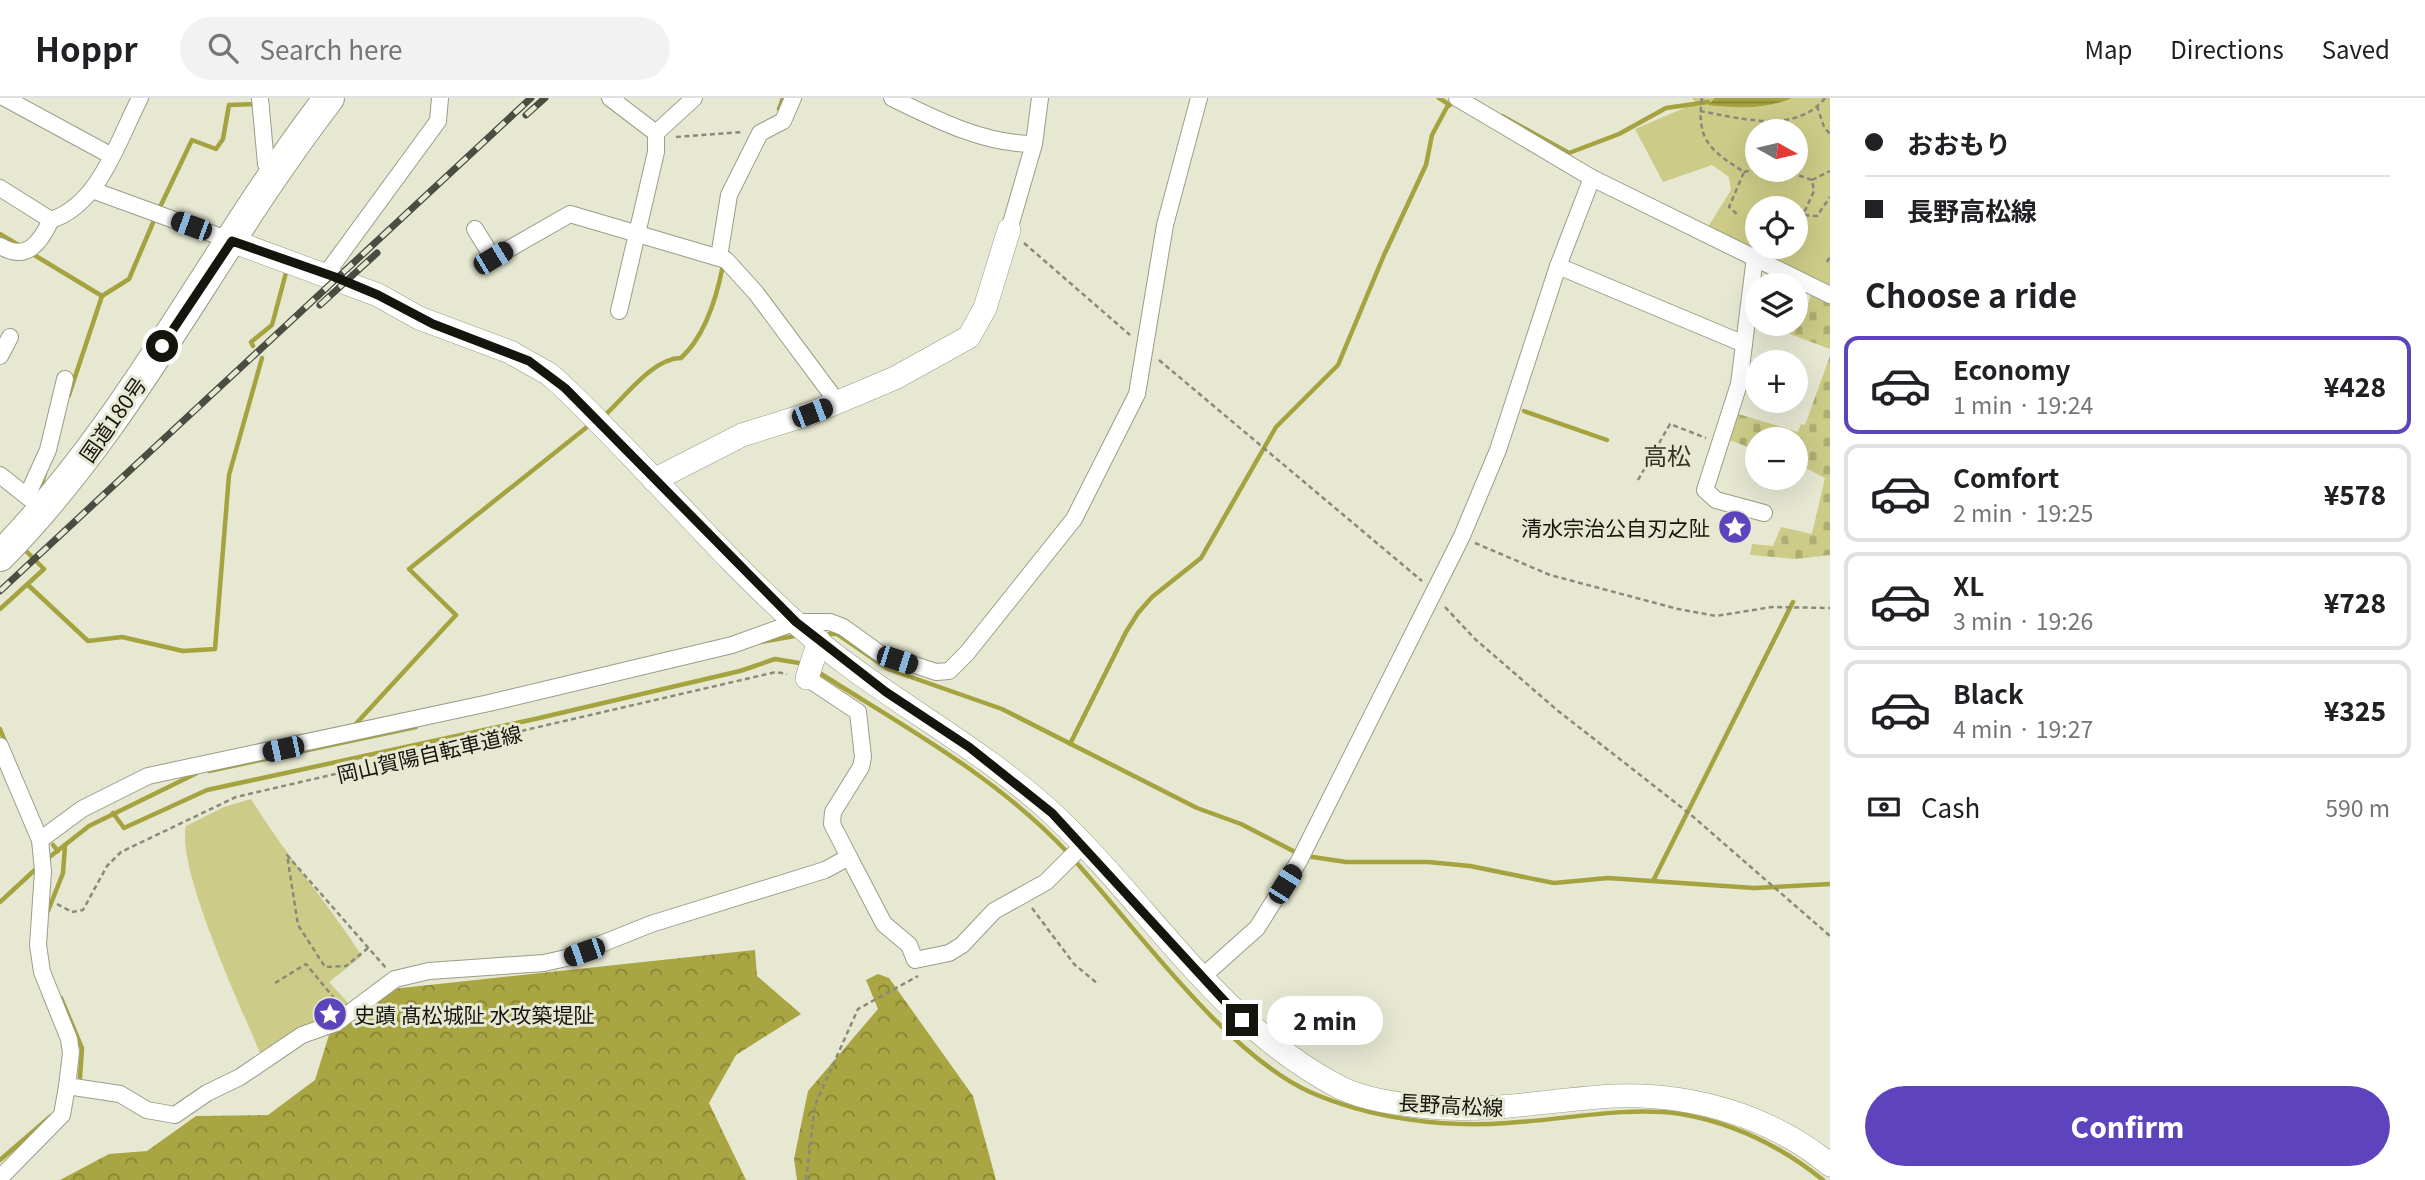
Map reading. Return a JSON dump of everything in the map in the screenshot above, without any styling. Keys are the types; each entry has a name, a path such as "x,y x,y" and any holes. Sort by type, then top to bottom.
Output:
{"highway":[{"name":"国道180号","path":"0,555 35,503 105,432 232,241 273,174 329,98"}],"main road":[{"path":"654,480 742,436 838,403 895,378 969,337 985,308 1009,230"},
{"name":"長野高松線","path":"232,241 378,295 433,324 538,366 565,388 796,622 812,663 886,692 979,754 1025,790 1077,851 1201,978 1259,1035 1296,1062 1345,1090 1410,1106 1506,1108 1618,1096 1689,1101 1750,1117 1816,1153 1830,1165"}],"street":[{"path":"5,98 110,155"},
{"path":"0,246 8,251 28,251 41,241 51,220 74,209 92,190 140,98"},
{"path":"260,98 266,164 273,174"},
{"path":"326,274 438,121 440,98"},
{"path":"610,98 656,137"},
{"path":"619,311 656,137 694,98"},
{"path":"722,258 729,195 760,133 783,121 793,98"},
{"path":"892,98 935,119 1005,144 1034,144"},
{"path":"1009,230 1034,144 1040,98"},
{"path":"42,856 82,808 148,776 350,734 705,652 796,622 830,622 843,627 879,653 936,672 949,671 967,653 1074,519 1137,394 1165,225 1199,98"},
{"path":"1460,100 1592,178 1745,252"},
{"path":"1201,978 1257,928 1299,861 1462,536 1501,440 1558,266 1592,178"},
{"path":"0,188 51,220"},
{"path":"92,190 232,241"},
{"path":"475,229 493,258 570,214 722,258 756,293 838,403"},
{"path":"1755,259 1739,384 1705,490 1716,500 1764,513"},
{"path":"1759,259 1830,295"},
{"path":"1558,266 1744,344"},
{"path":"0,356 10,337"},
{"path":"0,475 35,503 65,379"},
{"path":"812,663 858,712 863,757 861,767 833,812 832,824 884,924 909,945 915,960 949,953 962,945 993,911 1046,882 1077,851"},
{"path":"0,746 42,856 38,945 42,972 72,1053 62,1115 0,1178"},
{"path":"67,1086 120,1094 147,1110 175,1115 206,1093 240,1077 302,1035 335,1023 395,979 429,971 544,963 566,958 651,923 825,870 849,856"}],"path":[{"path":"1702,98 1699,121 1709,145 1744,172 1729,207 1738,215"},
{"path":"1781,119 1800,115 1817,106 1825,98"},
{"path":"1817,106 1824,127 1830,134"},
{"path":"1701,109 1752,119"},
{"path":"656,137 699,133 760,133"},
{"path":"1808,179 1812,180 1830,171"},
{"path":"1808,204 1814,191 1812,180"},
{"path":"1808,215 1817,216 1830,197"},
{"path":"1827,262 1830,257"},
{"path":"1638,480 1670,424 1719,442"},
{"path":"1258,444 1434,591 1475,639 1557,710 1690,814 1830,936"},
{"path":"1462,536 1550,575 1678,610 1716,616 1788,607 1830,608"},
{"name":"岡山賀陽自転車道線","path":"54,902 72,912 83,910 107,866 121,852 236,797 812,663"},
{"path":"368,948 346,966 325,967 298,925 286,855 305,876 368,948 395,979"},
{"path":"1038,913 1074,964 1098,984"},
{"path":"806,1180 815,1105 858,1009 920,975 915,960"},
{"path":"275,983 306,964 347,1013"}],"green space":[{"path":"1692,98 1830,98 1830,291 1808,279 1808,273 1796,273 1769,259 1808,259 1808,196 1745,196 1745,246 1708,227 1731,190 1729,177 1712,165 1663,182 1635,129 1696,103"},
{"path":"1811,295 1830,304 1830,349 1795,336 1808,336 1808,303"},
{"path":"1830,356 1830,555 1797,559 1750,555 1752,544 1773,546 1781,527 1812,534 1825,478 1808,469 1808,427 1800,427 1801,424 1805,425"},
{"path":"1735,413 1781,427 1745,427 1745,446 1726,439"},
{"path":"251,799 362,956 329,982 350,1005 337,1018 302,1028 260,1053 212,938 191,873 186,846 186,826 224,807"},
{"path":"755,950 757,976 801,1014 736,1055 709,1103 746,1180 60,1180 109,1154 147,1151 196,1116 268,1115 315,1080 329,1035 392,989"},
{"path":"878,974 889,978 973,1096 996,1180 797,1180 794,1159 808,1091 878,1009 866,980"}],"shaded area":[{"path":"1715,98 1792,98 1761,106 1708,105"}],"waterway":[{"path":"779,109 783,98"},
{"path":"1439,98 1450,105"},
{"path":"1070,744 1138,613 1152,597 1201,558 1276,427 1338,365 1384,255 1426,165 1432,135 1447,107 1455,100"},
{"path":"1502,116 1569,153 1619,134 1666,108 1708,102"},
{"path":"160,207 192,140 216,149 223,139 229,105 256,104"},
{"path":"69,395 102,296 129,279 155,218"},
{"path":"0,234 20,246"},
{"path":"31,253 102,296"},
{"path":"605,415 650,371 660,364 681,358 697,339 709,315 723,265"},
{"path":"253,346 251,342 272,325 287,269"},
{"path":"28,585 88,641 122,637 183,651 215,649 229,475 262,358"},
{"path":"1524,411 1607,440"},
{"path":"352,728 456,615 409,569 587,427"},
{"path":"40,490 45,473"},
{"path":"0,609 44,569 25,550"},
{"path":"1653,881 1793,602"},
{"path":"829,634 837,634 888,669 1002,709 1197,808 1241,824 1297,853"},
{"path":"761,642 795,636"},
{"path":"113,813 124,828 207,790 535,719 740,671 775,659 805,664"},
{"path":"818,672 917,733 981,777 1011,800 1068,853"},
{"path":"209,771 416,727"},
{"path":"0,729 6,744"},
{"path":"47,859 89,826 197,773"},
{"path":"53,845 58,851"},
{"path":"48,911 63,873 65,846"},
{"path":"1306,856 1346,862 1428,862 1470,866 1554,883 1608,878 1754,888 1830,884"},
{"path":"1074,860 1154,954 1215,1020 1278,1074 1310,1092 1381,1115 1457,1124 1507,1123 1637,1112 1681,1114 1719,1123 1756,1138 1791,1157 1823,1180"},
{"path":"0,902 38,867"},
{"path":"61,998 82,1048 80,1078"},
{"path":"0,1160 51,1116"}],"railway":[{"path":"0,591 531,98"},
{"path":"526,115 545,98"},
{"path":"320,305 377,253"}],"place":[{"name":"清水宗治公自刃之阯","path":"1735,527"},
{"name":"史蹟 髙松城阯 水攻築堤阯","path":"330,1014"}],"district":[{"name":"高松","path":"1667,454"}],"route":[{"path":"162,346 232,241 335,277 378,295 419,318 510,352 538,366 565,388 753,582 796,622 886,692 969,747 1052,813 1084,844 1201,978 1242,1020"}]}
